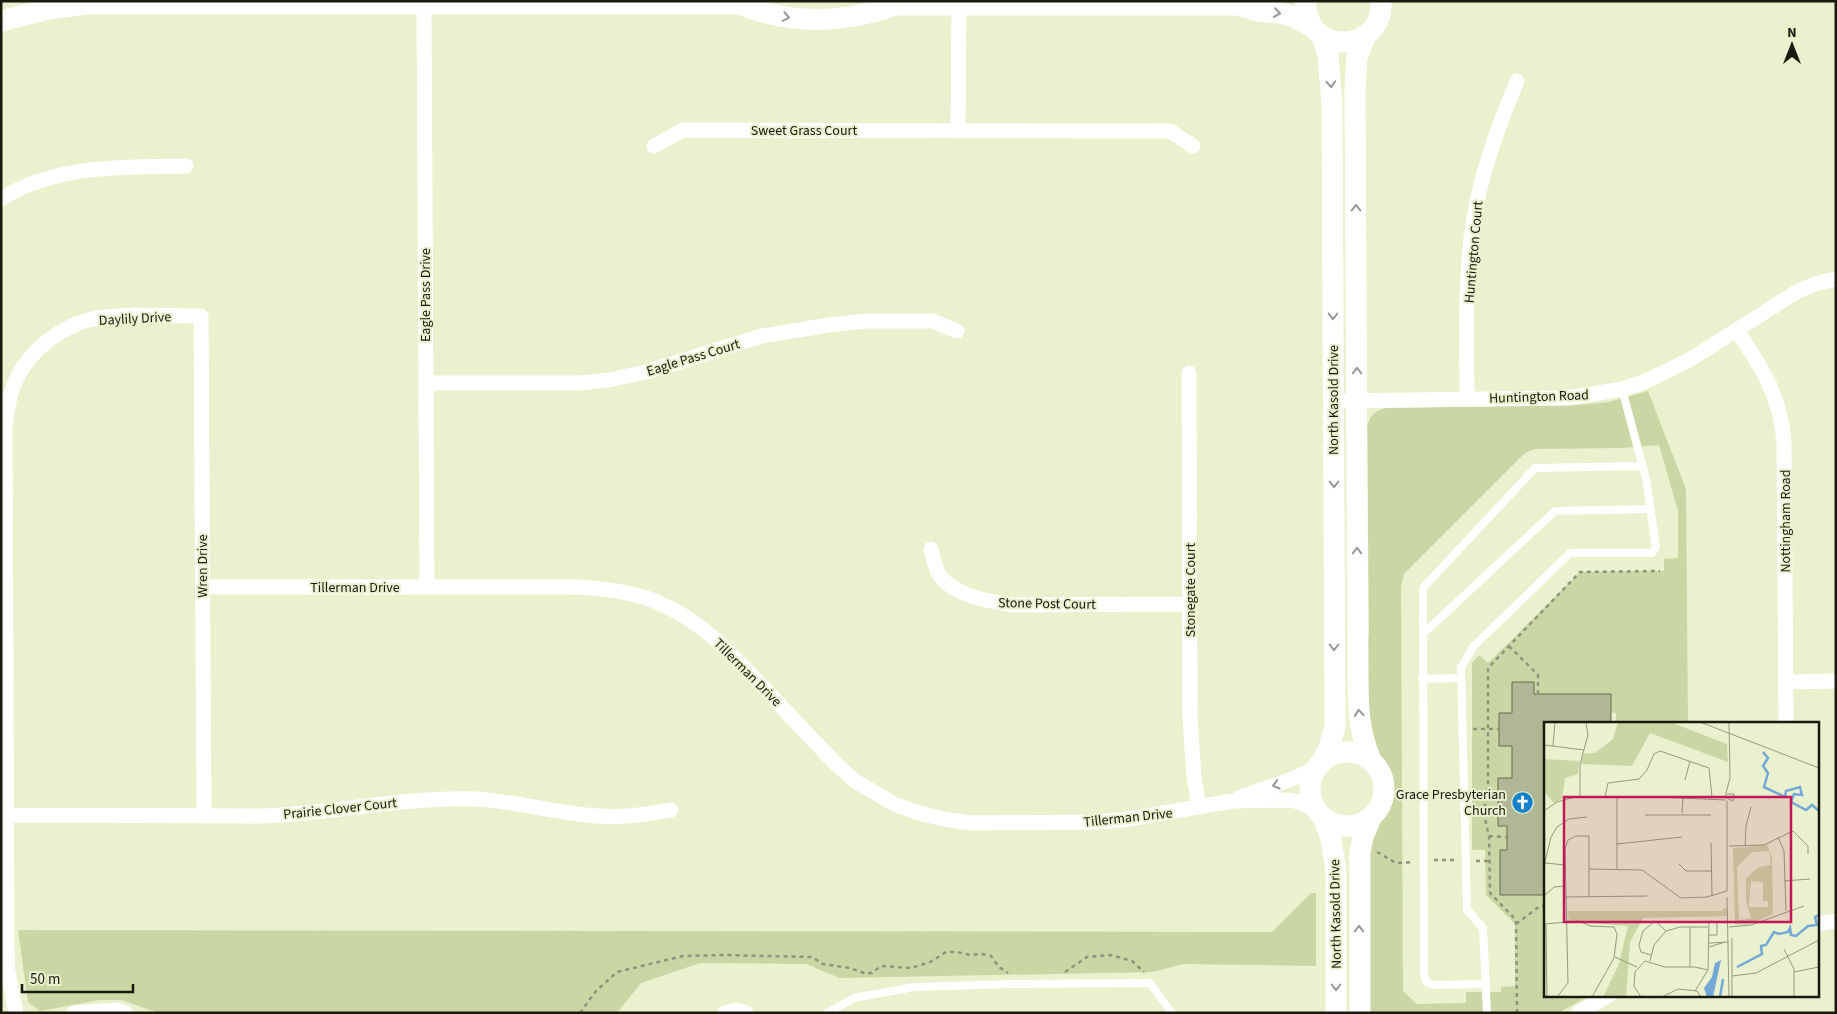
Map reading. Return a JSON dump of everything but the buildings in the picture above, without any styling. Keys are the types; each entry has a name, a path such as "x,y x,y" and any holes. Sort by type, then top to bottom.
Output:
{"main road":[{"name":"North Kasold Drive","path":"1306,1 1306,14 1328,55 1332,103 1335,726 1332,741 1319,765"},
{"name":"North Kasold Drive","path":"1371,760 1363,739 1358,699 1356,68 1359,50 1366,35 1378,19 1381,1"},
{"path":"1,21 49,9 124,2 424,4 743,3 756,11 816,21 879,11 891,3 959,5 1245,3 1257,11 1279,13 1294,17 1336,42 1352,42 1366,35"},
{"path":"1346,752 1362,754 1371,760 1381,772 1385,786 1384,797 1380,806 1371,818 1364,822 1347,826 1330,822 1320,814 1312,800 1310,789 1312,778 1319,765 1334,754 1346,752"},
{"name":"North Kasold Drive","path":"1320,814 1331,839 1336,872 1336,1013"},
{"name":"North Kasold Drive","path":"1360,1013 1360,852 1362,837 1371,818"}],"street":[{"name":"Eagle Pass Drive","path":"424,4 427,587"},
{"path":"958,130 959,5"},
{"name":"Huntington Court","path":"1468,399 1467,284 1472,230 1478,194 1492,142 1517,80"},
{"name":"Sweet Grass Court","path":"654,146 683,130 1170,130 1193,146"},
{"path":"1,199 39,181 74,172 109,167 186,166"},
{"name":"Huntington Road","path":"1333,400 1568,398 1622,389 1668,372 1798,291 1818,283 1836,279"},
{"name":"Daylily Drive","path":"16,1013 8,972 7,815 4,723 3,554 5,428 8,402 17,378 33,354 54,337 73,326 97,318 201,316"},
{"name":"Wren Drive","path":"201,316 204,815"},
{"name":"Eagle Pass Court","path":"426,384 580,383 609,380 653,370 762,336 865,321 932,320 957,331"},
{"name":"Nottingham Road","path":"1736,330 1762,370 1775,395 1782,419 1784,441 1786,722"},
{"name":"Stonegate Court","path":"1189,373 1191,740 1199,807"},
{"name":"Stone Post Court","path":"931,549 939,575 950,585 969,595 990,601 1013,605 1190,604"},
{"name":"Tillerman Drive","path":"202,587 602,588 627,592 656,602 681,614 724,645 855,781 878,796 919,813 943,819 971,823 1094,822 1154,816 1233,800 1292,780 1319,765"},
{"path":"1786,682 1836,682"},
{"name":"Prairie Clover Court","path":"7,815 303,814 404,801 442,799 510,802 598,816 634,816 671,810"},
{"name":"Tillerman Drive","path":"1233,800 1289,800 1300,802 1320,814"},
{"path":"1820,924 1836,921"},
{"path":"1578,1013 1607,996"},
{"path":"74,1013 117,1010 126,1013"},
{"path":"725,1013 736,1010 746,1013"}],"lane":[{"path":"1487,1013 1483,928 1467,910 1460,668 1473,648 1570,553 1652,553 1656,547 1643,466 1622,389"},
{"path":"1486,984 1432,985 1426,982 1424,974 1423,588 1535,468 1643,466"},
{"path":"1423,634 1555,511 1651,509"},
{"path":"1422,679 1461,678"},
{"path":"827,1013 854,998 914,987 1145,983 1150,983 1172,1013"}],"path":[{"path":"1517,1013 1516,920 1490,894 1489,836 1486,826 1485,798 1488,786 1488,668 1580,572 1660,571"},
{"path":"1509,646 1538,675 1538,694"},
{"path":"1462,728 1499,729"},
{"path":"1489,836 1507,837"},
{"path":"1516,924 1540,906 1544,906"},
{"path":"580,1013 596,991 617,972 683,956 812,957 823,964 872,973 881,966 911,968 930,962 946,952 957,952 991,956 999,967 1010,975"},
{"path":"1062,974 1087,957 1111,955 1132,961 1144,972 1145,983"}],"green space":[{"path":"1648,391 1686,489 1688,722 1616,722 1616,713 1611,712 1610,694 1538,694 1512,746 1512,778 1498,778 1498,826 1519,826 1519,833 1507,833 1507,841 1521,850 1500,851 1500,894 1544,895 1544,996 1589,996 1558,1013 1370,1013 1366,886 1372,831 1390,805 1393,787 1389,771 1369,742 1364,670 1369,632 1368,423 1373,414 1386,408 1579,405 1609,402","holes":["1659,445 1678,511 1678,558 1664,559 1664,571 1580,572 1488,663 1479,655 1472,663 1472,850 1485,850 1486,895 1515,924 1515,986 1501,987 1501,992 1466,992 1466,1003 1417,1004 1403,991 1401,587 1404,574 1525,453 1535,449 1622,448"]},
{"path":"1311,893 1316,893 1316,966 1183,964 1153,972 840,978 806,964 700,963 641,983 617,1013 159,1013 122,1000 99,1000 40,1011 28,1002 18,930 1272,932"}],"place":[{"name":"Grace Presbyterian Church","path":"1522,802"}]}
